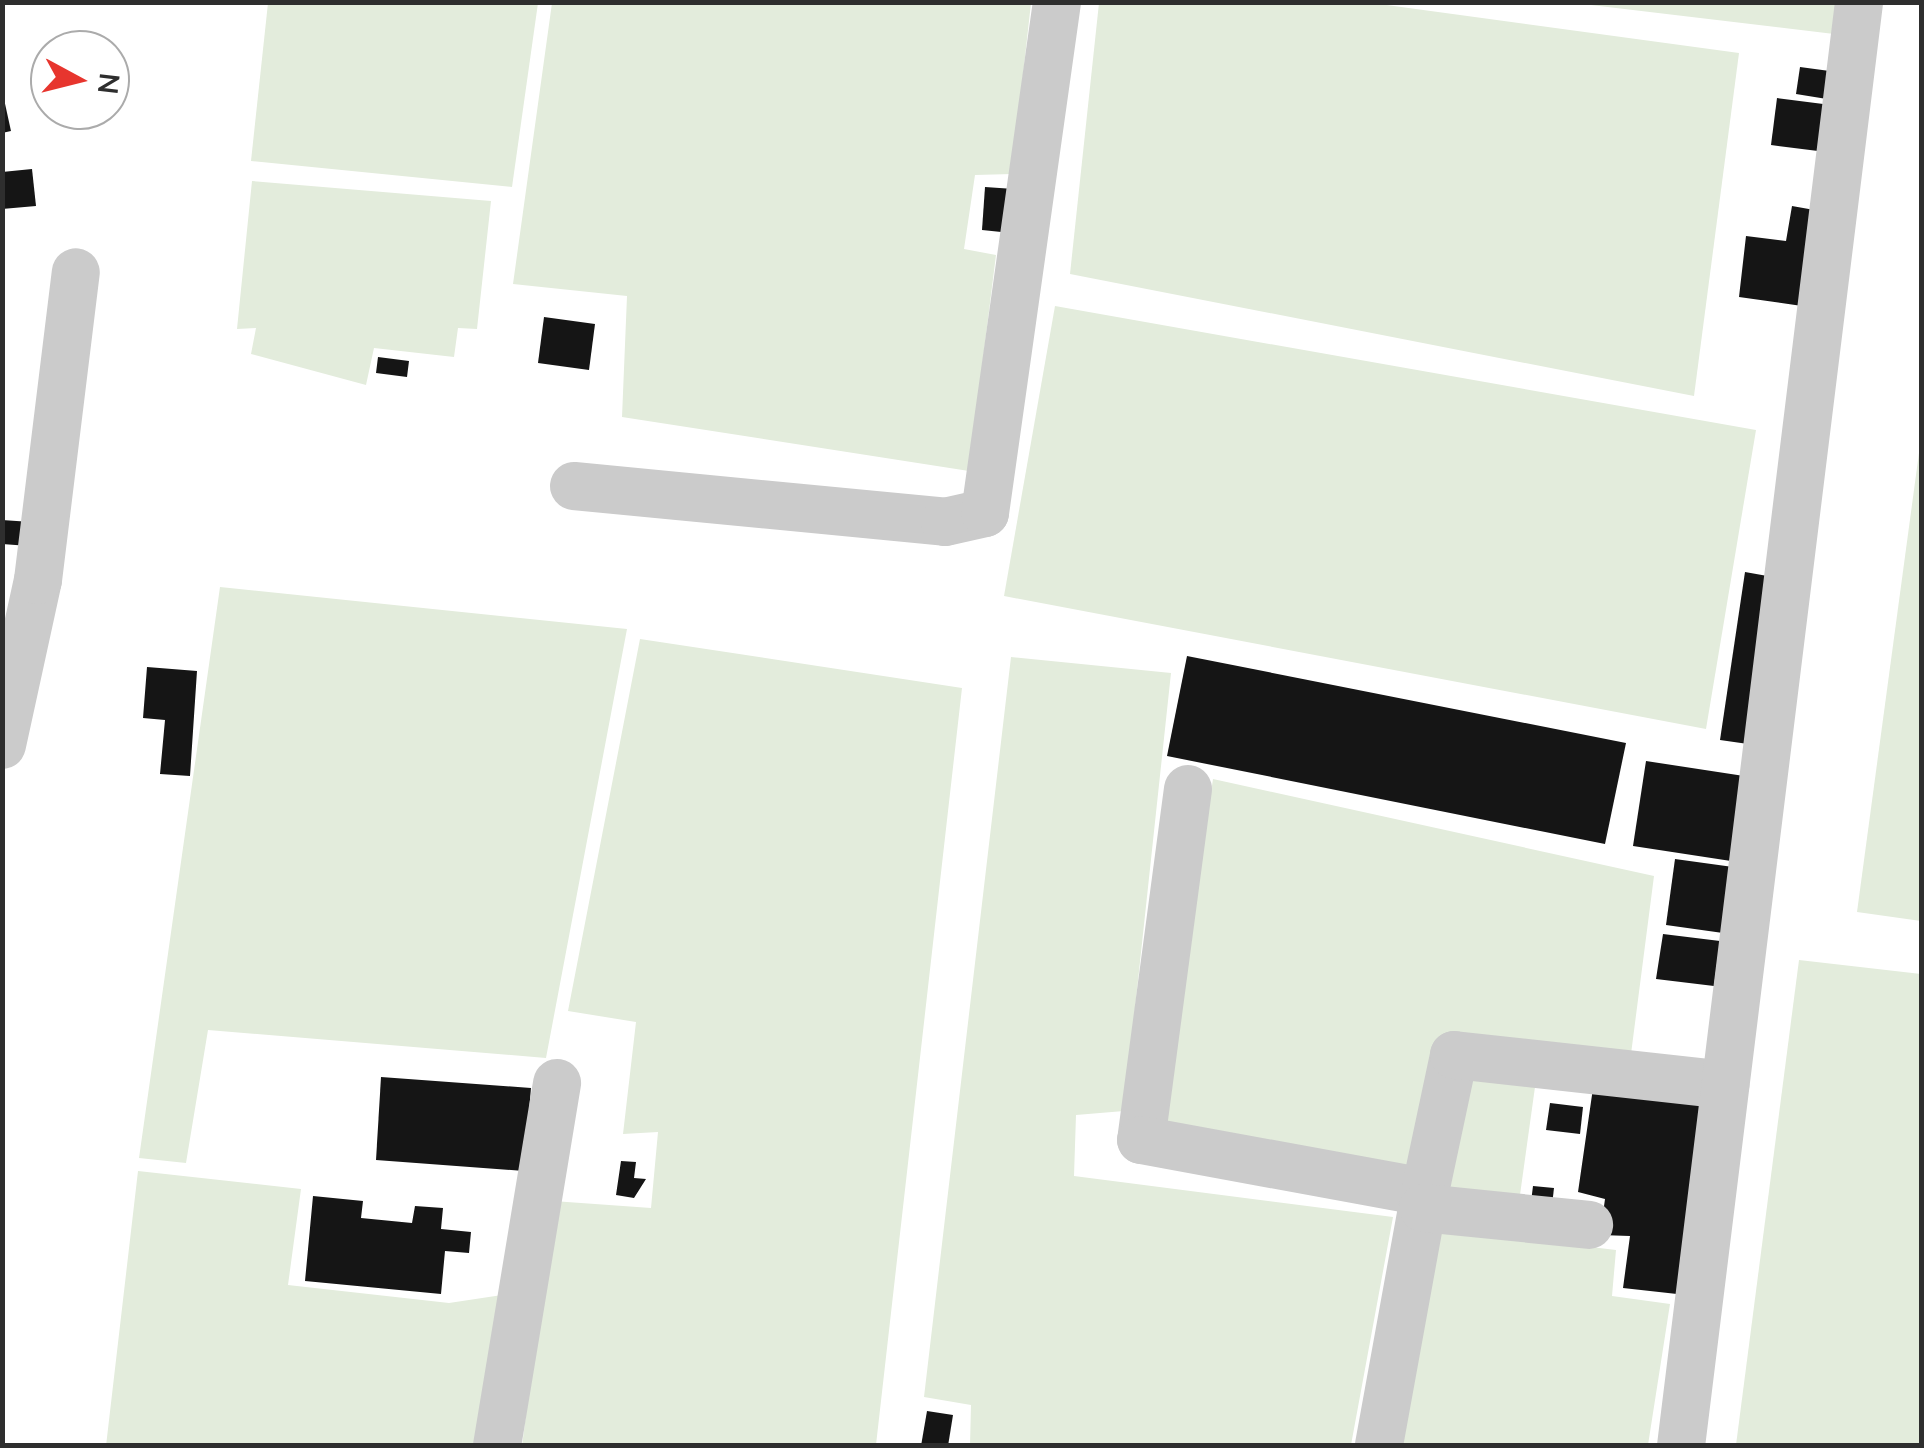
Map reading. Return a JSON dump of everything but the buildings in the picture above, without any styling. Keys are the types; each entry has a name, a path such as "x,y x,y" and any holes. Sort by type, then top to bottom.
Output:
{"street":[{"path":"574,486 946,522 984,513 1057,2"},
{"path":"1681,1446 1860,2"},
{"path":"2,745 38,580 76,272"},
{"path":"1188,790 1142,1140 1424,1200 1589,1225"},
{"path":"1379,1446 1454,1055 1725,1085"},
{"path":"497,1446 557,1083"}],"green space":[{"path":"268,3 538,3 512,187 251,161"},
{"path":"552,3 1031,3 1012,174 975,175 964,249 996,255 969,471 622,417 627,296 513,284"},
{"path":"1099,3 1372,3 1739,53 1694,396 1070,274"},
{"path":"1574,3 1838,3 1834,34"},
{"path":"252,181 491,201 477,329 458,328 454,357 374,348 366,385 251,354 256,328 237,329"},
{"path":"1055,306 1756,430 1706,729 1004,596"},
{"path":"1921,438 1922,921 1857,912"},
{"path":"220,587 627,629 546,1058 208,1030 186,1163 139,1158"},
{"path":"640,639 962,688 876,1445 522,1446 553,1201 651,1208 658,1132 623,1134 636,1022 568,1011"},
{"path":"1011,657 1171,673 1124,1111 1076,1115 1074,1176 1393,1217 1351,1445 970,1445 971,1405 924,1397"},
{"path":"1213,779 1654,876 1631,1054 1454,1032 1408,1171 1160,1127"},
{"path":"1799,960 1921,974 1921,1445 1736,1445"},
{"path":"1465,1078 1535,1087 1519,1202 1443,1194"},
{"path":"138,1171 301,1189 288,1285 449,1303 502,1295 480,1445 106,1446"},
{"path":"1439,1229 1616,1250 1612,1296 1670,1304 1648,1445 1399,1446"}]}
